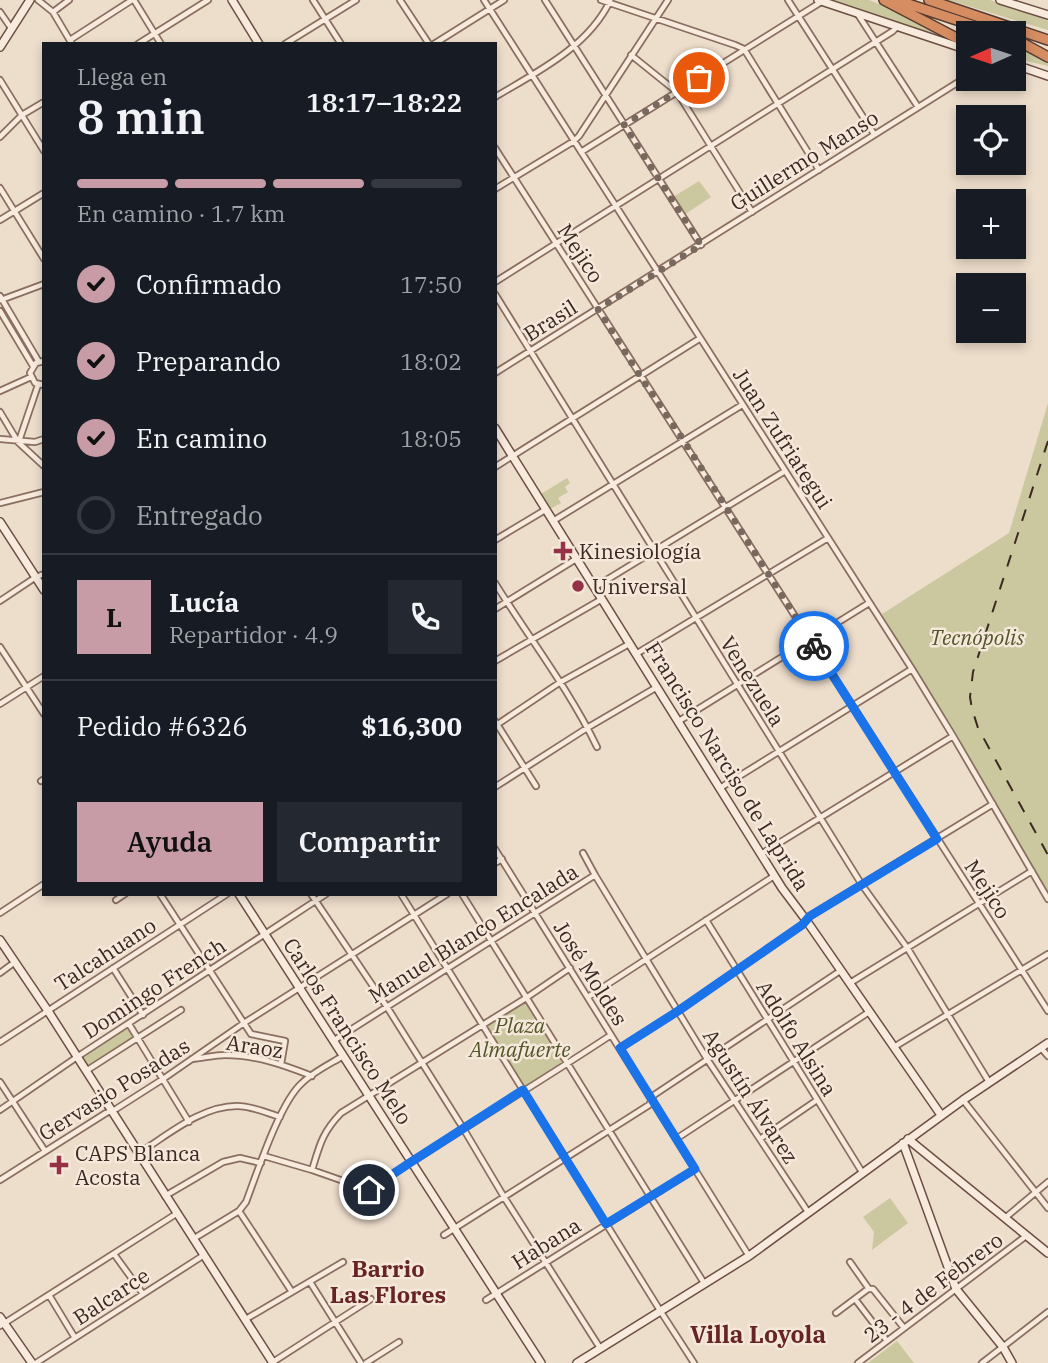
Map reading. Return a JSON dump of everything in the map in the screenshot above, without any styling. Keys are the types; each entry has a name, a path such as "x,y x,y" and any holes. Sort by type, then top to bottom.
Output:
{"highway":[{"path":"884,0 956,40"},
{"path":"895,0 959,21"},
{"path":"929,0 979,21"},
{"path":"1026,35 1048,33"},
{"path":"1026,37 1048,40"},
{"path":"1026,41 1048,50"},
{"path":"1026,43 1048,57"}],"street":[{"path":"0,47 30,0"},
{"path":"38,0 53,12 71,42 133,0 160,42"},
{"path":"53,12 69,0"},
{"path":"141,42 208,0"},
{"path":"232,0 258,42"},
{"path":"313,0 340,42"},
{"path":"288,42 356,0"},
{"path":"400,0 428,42"},
{"name":"Juan Zufriategui","path":"484,0 912,669 1048,899"},
{"path":"437,42 503,0"},
{"path":"545,0 701,245"},
{"path":"601,0 744,50 819,170"},
{"path":"497,189 579,136 668,0"},
{"path":"788,0 874,134"},
{"path":"1000,0 1048,15"},
{"path":"497,96 575,47 609,1"},
{"path":"581,152 820,1 956,43"},
{"path":"0,12 12,29"},
{"path":"857,13 918,107"},
{"path":"497,281 897,26"},
{"path":"631,55 677,92 752,212"},
{"path":"1026,68 1048,76"},
{"path":"0,80 42,148"},
{"name":"Guillermo Manso","path":"658,272 956,83"},
{"path":"0,137 22,116 42,103"},
{"name":"Mejico","path":"497,151 1048,1011"},
{"path":"0,188 42,256"},
{"path":"0,220 42,194"},
{"name":"Brasil","path":"497,372 658,272"},
{"path":"33,366 41,361 1,298 42,285"},
{"name":"Venezuela","path":"497,297 862,885 908,949 989,1082"},
{"path":"0,311 33,366 31,377"},
{"path":"497,466 699,338"},
{"path":"18,442 41,385 31,377"},
{"path":"0,391 31,377"},
{"path":"553,521 742,405"},
{"path":"0,412 18,442 42,464"},
{"name":"Francisco Narciso de Laprida","path":"497,431 774,876 941,1115"},
{"path":"0,439 18,442 42,440"},
{"path":"595,587 785,471"},
{"path":"0,503 42,492"},
{"path":"497,539 546,509"},
{"path":"0,522 40,575 0,601"},
{"path":"636,654 828,538"},
{"path":"497,608 576,558"},
{"path":"497,586 597,747"},
{"path":"497,660 602,599"},
{"path":"679,721 869,603"},
{"path":"497,723 559,683 629,643"},
{"path":"0,647 42,711"},
{"path":"720,788 912,669"},
{"path":"0,704 42,677"},
{"path":"497,786 657,687"},
{"path":"497,726 536,786"},
{"path":"761,854 953,736"},
{"path":"620,1048 802,925 810,916 993,804"},
{"name":"José Moldes","path":"497,852 749,1256"},
{"name":"Agustín Álvarez","path":"583,853 707,1059 808,1212"},
{"path":"497,862 502,859"},
{"path":"849,984 1032,871"},
{"name":"Manuel Blanco Encalada","path":"333,1041 594,875"},
{"path":"588,997 774,876"},
{"path":"0,913 42,885"},
{"path":"116,900 122,896"},
{"path":"161,896 251,1034 285,1041 281,1064"},
{"name":"Talcahuano","path":"0,1042 225,896"},
{"name":"Carlos Francisco Melo","path":"240,896 541,1363"},
{"path":"312,896 387,1007 601,1349"},
{"name":"Domingo French","path":"0,1110 76,1057 323,896"},
{"path":"402,896 694,1363"},
{"name":"Gervasio Posadas","path":"0,1180 163,1079 244,1023 444,896"},
{"path":"463,896 704,1284"},
{"name":"Adolfo Alsina","path":"706,920 862,1172"},
{"path":"0,940 273,1362 371,1299"},
{"path":"894,1047 1048,954"},
{"path":"0,973 15,962"},
{"path":"113,968 142,1015"},
{"path":"312,1170 321,1140 329,1125 341,1113 570,968"},
{"path":"444,1235 649,1105 654,1095 840,971"},
{"path":"85,1071 181,1010"},
{"path":"676,1139 870,1012"},
{"path":"129,1024 189,1122"},
{"path":"264,1156 369,1190 611,1035"},
{"path":"578,1363 749,1256 989,1082 1045,1046 1048,1056"},
{"name":"Araoz","path":"191,1059 225,1055 256,1058 312,1076"},
{"path":"194,1239 239,1211 246,1202 292,1094 302,1082 343,1056"},
{"path":"0,1082 45,1150"},
{"path":"760,1139 817,1100"},
{"path":"963,1100 1048,1208"},
{"path":"138,1154 189,1122 221,1108 238,1106 280,1117"},
{"path":"906,1141 1048,1252"},
{"path":"906,1141 956,1289 1003,1347 1012,1363"},
{"path":"165,1196 223,1162 240,1158 261,1163"},
{"name":"Habana","path":"486,1300 695,1169"},
{"path":"1005,1218 1048,1182"},
{"path":"239,1211 292,1292"},
{"path":"34,1363 1,1322 49,1295 176,1214"},
{"name":"23 - 4 de Febrero","path":"858,1363 1027,1235"},
{"path":"114,1254 143,1294"},
{"name":"Balcarce","path":"34,1363 204,1255"},
{"path":"246,1320 343,1262"},
{"path":"850,1262 869,1289 876,1291 904,1328"},
{"path":"310,1282 364,1363 399,1342"},
{"path":"836,1312 869,1289"},
{"path":"49,1295 75,1338"},
{"path":"855,1298 887,1341"},
{"path":"982,1363 1048,1312"}],"green space":[{"path":"826,0 869,0 914,18 956,42"},
{"path":"948,0 990,0 1040,16 1048,21 1048,30 1026,23 1026,21"},
{"path":"1026,52 1048,61 1048,66 1026,61"},
{"path":"699,181 711,197 684,215 673,197"},
{"name":"Tecnópolis","path":"1048,403 1048,892 882,614 1009,533"},
{"path":"567,478 570,483 565,487 568,492 558,498 561,503 550,509 541,494"},
{"name":"Plaza Almafuerte","path":"526,1000 564,1064 524,1088 485,1025"},
{"path":"128,1027 135,1037 88,1068 81,1057"},
{"path":"890,1198 908,1223 872,1250 874,1232 863,1217"},
{"path":"897,1341 914,1363 868,1363"}],"railway":[{"path":"1048,441 973,672 970,697 978,728 1048,855"}],"way so far":[{"path":"699,78 624,125 701,245 598,309 814,646"}],"place":[{"name":"Kinesiología","path":"563,551"},
{"name":"Universal","path":"578,586"},
{"name":"CAPS Blanca Acosta","path":"59,1165"}],"district":[{"name":"Barrio Las Flores","path":"388,1281"},
{"name":"Villa Loyola","path":"758,1334"}],"route":[{"path":"369,1190 523,1090 606,1224 695,1169 620,1048 802,925 810,916 937,839 814,646"}]}
